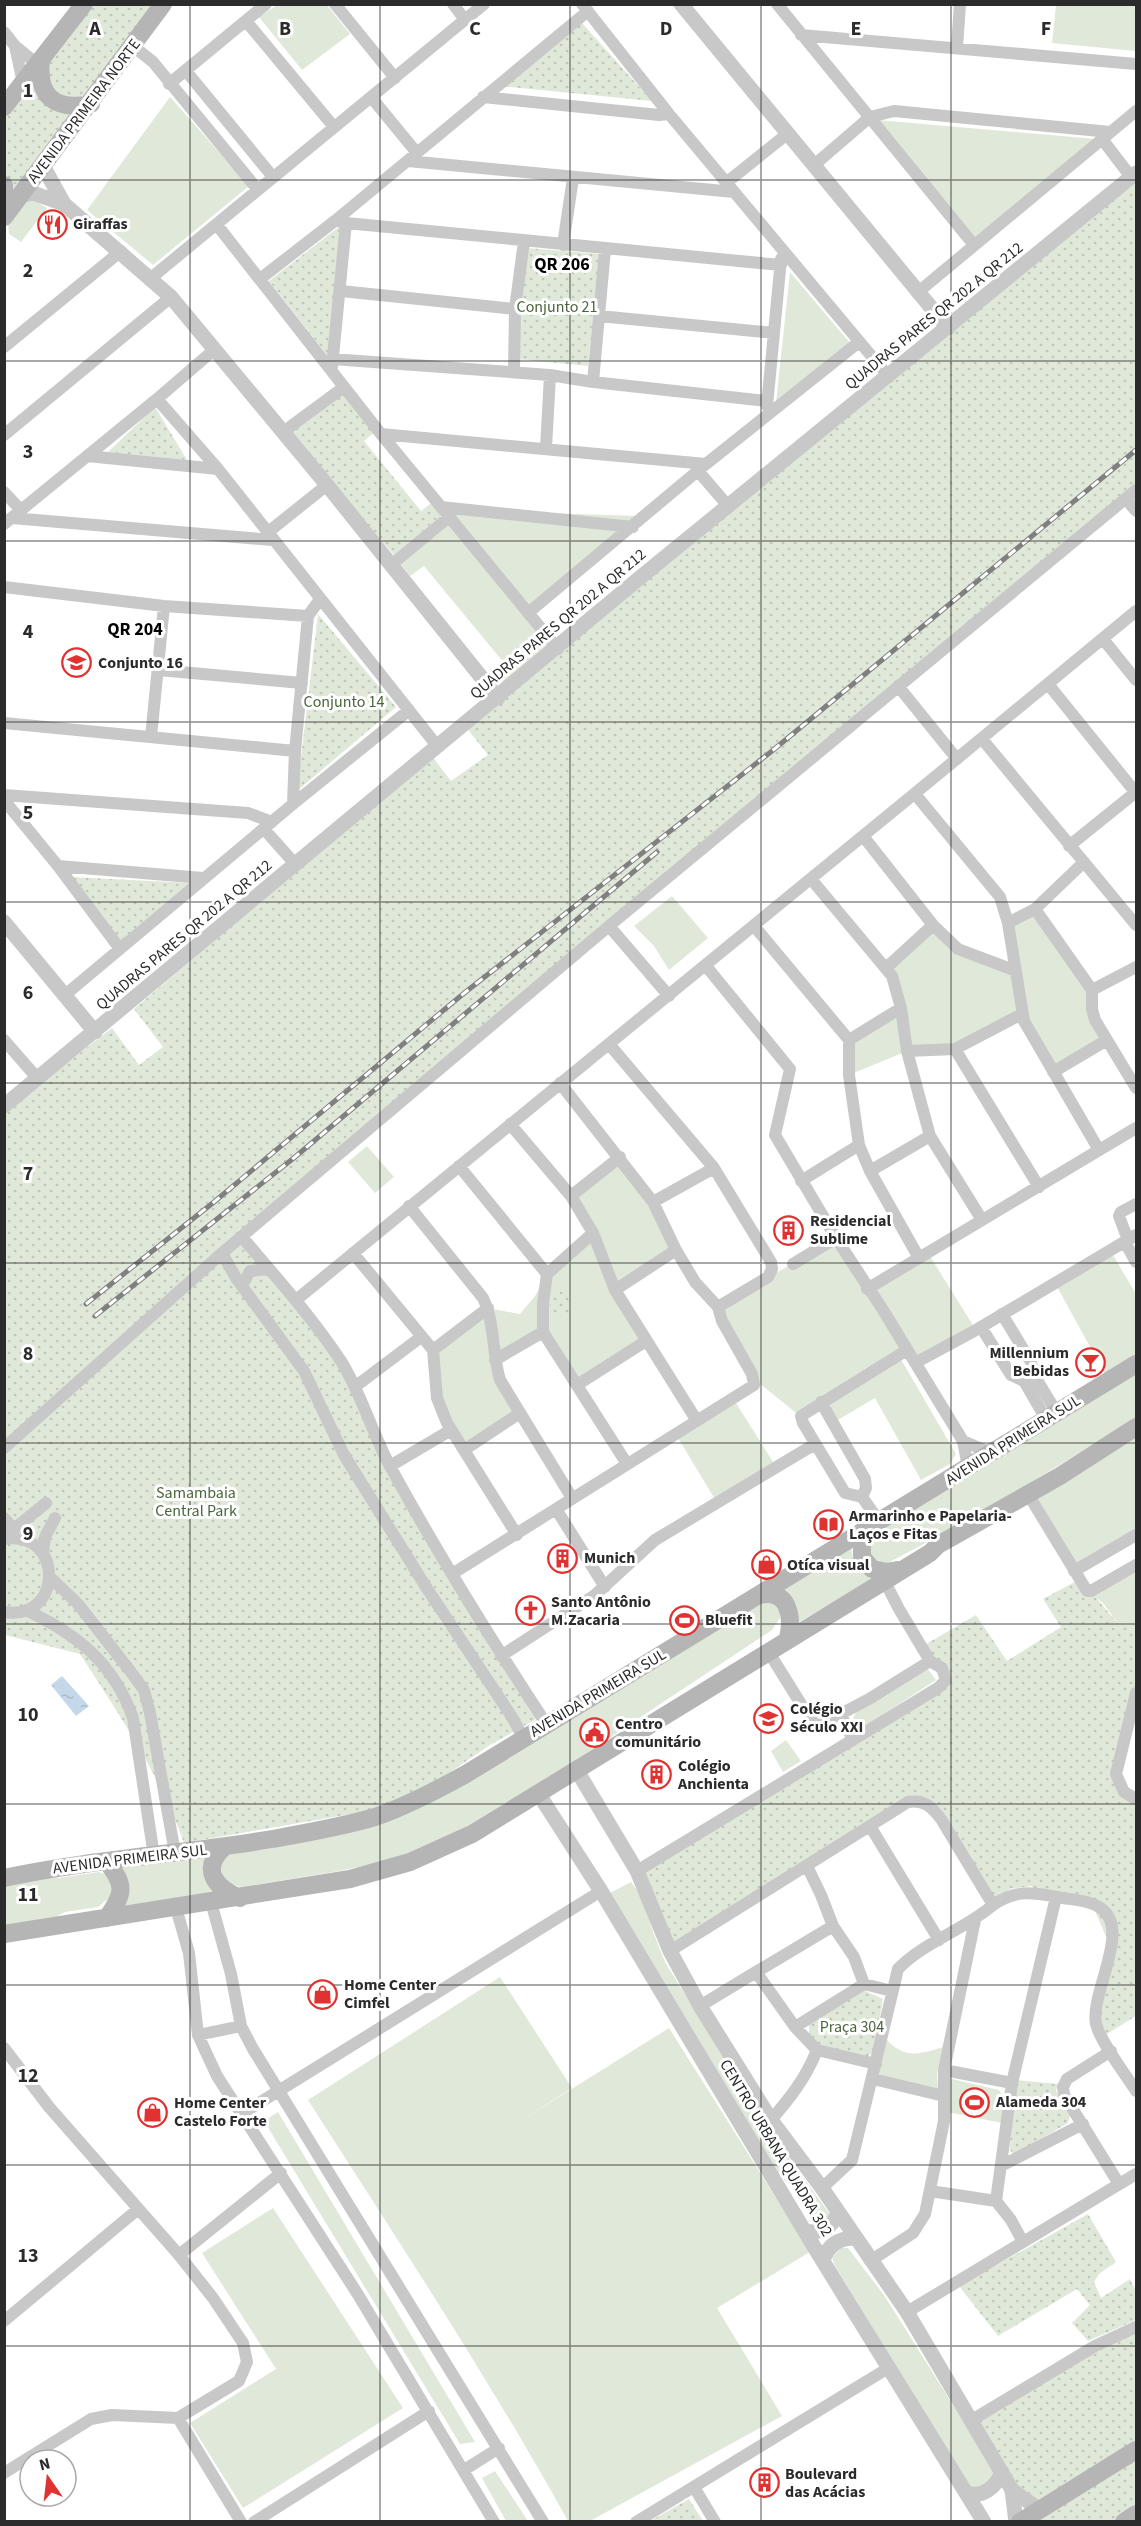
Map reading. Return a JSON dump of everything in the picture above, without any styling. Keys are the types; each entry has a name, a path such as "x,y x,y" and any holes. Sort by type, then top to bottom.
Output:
{"main road":[{"name":"AVENIDA PRIMEIRA NORTE","path":"4,217 91,104 163,4"},
{"path":"4,107 81,6"},
{"path":"39,62 39,77 50,98 66,107 91,104"},
{"path":"4,185 4,210"},
{"name":"AVENIDA PRIMEIRA SUL","path":"4,1878 224,1847 318,1831 374,1817 440,1788 1137,1364"},
{"path":"4,1935 350,1879 410,1862 472,1834 788,1638 930,1553 938,1545 1137,1428"},
{"path":"874,1523 861,1548 865,1562 872,1569 892,1575"},
{"path":"760,1595 772,1595 787,1606 791,1619 788,1638"},
{"path":"224,1847 214,1859 212,1873 222,1890 240,1898"},
{"path":"107,1862 117,1875 122,1888 107,1918"},
{"path":"1018,2522 1137,2450"},
{"path":"1124,2522 1137,2514"}],"street":[{"path":"170,84 266,4"},
{"path":"335,4 395,78"},
{"path":"453,4 465,20"},
{"path":"151,278 484,4"},
{"path":"681,4 948,328"},
{"path":"777,4 974,245"},
{"path":"957,47 960,4"},
{"path":"260,279 341,222 412,157 585,8 669,114 889,377"},
{"path":"246,21 334,127"},
{"path":"4,32 15,46 39,62"},
{"path":"801,34 1137,64"},
{"path":"15,46 23,83"},
{"path":"133,46 153,62 258,190"},
{"path":"186,70 273,177"},
{"path":"371,97 412,157 573,178 730,188 787,134"},
{"path":"483,97 581,108 669,114"},
{"path":"813,166 870,117 894,111 1106,135 1134,175"},
{"path":"917,293 1137,111"},
{"path":"42,166 64,204"},
{"name":"QUADRAS PARES QR 202 A QR 212","path":"4,1106 558,649 642,576 1134,175"},
{"path":"563,245 573,178"},
{"path":"21,196 33,193 64,204 121,251 171,297 327,485 498,698"},
{"path":"341,222 524,242 781,265"},
{"path":"332,365 341,291 341,222"},
{"path":"217,225 332,365 344,387 381,434 558,649"},
{"path":"514,372 515,309 524,242"},
{"path":"593,382 605,249"},
{"path":"767,417 782,249"},
{"path":"4,347 121,251"},
{"path":"341,291 515,309"},
{"path":"4,435 171,297"},
{"path":"599,316 774,333"},
{"path":"528,614 702,467 859,342"},
{"path":"12,518 215,349"},
{"path":"332,365 514,372 767,401"},
{"path":"546,447 550,375"},
{"path":"283,432 344,387"},
{"path":"157,399 218,470 438,747"},
{"path":"381,434 546,447 702,467 729,507"},
{"path":"87,456 218,470"},
{"path":"12,518 269,536 327,485"},
{"path":"4,1448 222,1253 609,926 1137,490"},
{"path":"4,492 12,518"},
{"path":"1126,499 1137,511"},
{"path":"441,507 633,527"},
{"path":"391,565 449,517"},
{"path":"4,587 164,606 308,616"},
{"path":"293,804 295,751 308,616 320,599"},
{"path":"151,737 164,606"},
{"path":"296,1300 1137,611"},
{"path":"1103,639 1137,680"},
{"path":"158,670 302,683"},
{"path":"1048,684 1136,792 1069,846"},
{"path":"898,686 957,759"},
{"path":"65,995 203,878 408,711"},
{"path":"4,723 295,751"},
{"path":"982,739 1069,846 1135,920"},
{"path":"915,794 1000,897 1008,923 1022,1014 1099,1150"},
{"path":"4,797 248,813 268,825 296,865"},
{"path":"4,797 120,949"},
{"path":"863,836 933,925 958,949 1016,971"},
{"path":"1008,923 1035,909 1084,862"},
{"path":"58,866 203,878"},
{"path":"811,879 886,968 896,984 907,1051 930,1136 982,1220"},
{"path":"1035,909 1092,990 1093,1015 1137,1088"},
{"path":"4,922 95,1032"},
{"path":"886,968 933,925"},
{"path":"609,926 669,996"},
{"path":"754,926 849,1040 849,1075 859,1145 870,1171 919,1258"},
{"path":"706,966 790,1069 775,1135 836,1239 883,1310 963,1441 968,1467"},
{"path":"1092,990 1137,967"},
{"path":"849,1040 901,1008"},
{"path":"907,1051 955,1049 1022,1014"},
{"path":"1053,1072 1107,1040"},
{"path":"5,1042 38,1079"},
{"path":"609,1044 714,1168 771,1262 772,1269 768,1277 718,1307"},
{"path":"955,1049 1039,1187"},
{"path":"452,1574 754,1385 752,1374 722,1321 718,1307 695,1282 676,1250 653,1202 560,1083"},
{"path":"510,1124 571,1196 593,1233 615,1290 697,1421"},
{"path":"867,1289 1137,1128"},
{"path":"870,1171 930,1136"},
{"path":"801,1181 859,1145"},
{"path":"571,1196 620,1157"},
{"path":"459,1166 547,1274"},
{"path":"653,1202 714,1168"},
{"path":"1137,1204 1121,1212 1119,1216 1130,1239 1137,1262"},
{"path":"409,1206 478,1289 488,1308 500,1380 572,1498"},
{"path":"593,1233 547,1274 543,1303 543,1332 627,1464"},
{"path":"242,1237 326,1339 356,1386 369,1422 390,1466 501,1656 547,1725"},
{"path":"793,1264 836,1239"},
{"path":"915,1363 1130,1239"},
{"path":"615,1290 676,1250"},
{"path":"222,1253 242,1286 291,1350 304,1371 344,1455 524,1739"},
{"path":"353,1253 433,1350 438,1398 451,1430 517,1535"},
{"path":"242,1286 244,1277 250,1272 256,1269 269,1269"},
{"path":"433,1350 488,1308"},
{"path":"1002,1314 1032,1362 1029,1378 1051,1416"},
{"path":"981,1327 1011,1374 1029,1378"},
{"path":"495,1360 543,1332"},
{"path":"356,1386 421,1337"},
{"path":"577,1384 646,1341"},
{"path":"862,1497 845,1493 801,1416 907,1350"},
{"path":"821,1402 865,1479 866,1488 862,1497 874,1523"},
{"path":"464,1450 520,1413"},
{"path":"390,1466 451,1430"},
{"path":"963,1441 991,1453"},
{"path":"501,1656 544,1630 605,1587 655,1540 815,1444"},
{"path":"1028,1494 1074,1572 1089,1592 1137,1565"},
{"path":"8,1535 46,1503"},
{"path":"556,1509 605,1587"},
{"path":"4,1518 8,1535"},
{"path":"42,1553 45,1537 56,1518"},
{"path":"8,1535 31,1543 42,1553 49,1567 50,1577 43,1597 26,1610"},
{"path":"1074,1572 1137,1535"},
{"path":"637,1871 944,1683 946,1677 942,1668 930,1661 899,1609 892,1575"},
{"path":"50,1577 78,1604 144,1690 175,1853"},
{"path":"4,1612 26,1610 66,1630 93,1654 126,1698 134,1718 154,1856"},
{"path":"768,1651 813,1724 821,1726 930,1661"},
{"path":"1137,1693 1132,1732 1116,1774 1124,1792 1137,1799"},
{"path":"841,1715 853,1740"},
{"name":"CENTRO URBANA QUADRA 302","path":"576,1769 637,1871 670,1951 700,2007 771,2120 822,2188 907,2312 1012,2490 1018,2522"},
{"name":"CENTRO URBANA QUADRA 302","path":"538,1793 601,1891 805,2231 984,2522"},
{"path":"670,1951 908,1802 920,1801 928,1804 953,1837 993,1905"},
{"path":"870,1826 939,1940"},
{"path":"807,1866 833,1926 854,1957 864,1984"},
{"path":"243,2113 601,1891"},
{"path":"822,2188 852,2160 898,1969 915,1954 975,1920 993,1905 1012,1894 1024,1893 1056,1897 1092,1904 1104,1911 1112,1922 1113,1939 1096,2018 1097,2027 1137,2091"},
{"path":"996,2201 1012,2083 1056,1897"},
{"path":"211,1902 231,1974 241,2026 279,2092 543,2522"},
{"path":"176,1908 189,1953 198,2035 217,2076 281,2173 429,2411 494,2522"},
{"path":"870,2260 913,2233 925,2214 944,2121 944,2070 975,1920"},
{"path":"700,2007 833,1926"},
{"path":"756,1972 795,2027 817,2050 876,2064"},
{"path":"795,2027 864,1984 892,1991"},
{"path":"198,2035 241,2026"},
{"path":"4,2048 49,2107 137,2210 179,2255 213,2298 243,2343 248,2362 239,2381 178,2418 112,2415 91,2419 4,2473"},
{"path":"771,2120 795,2093 817,2050"},
{"path":"1111,2051 1064,2082 1064,2095 1119,2184"},
{"path":"944,2070 1012,2083"},
{"path":"873,2079 944,2096"},
{"path":"1001,2166 1083,2124"},
{"path":"179,2255 281,2173"},
{"path":"907,2312 1137,2174"},
{"path":"930,2191 996,2201 1011,2220 1023,2242"},
{"path":"4,2321 137,2210"},
{"path":"805,2231 817,2232 828,2228 838,2212"},
{"path":"823,2260 832,2245 843,2239 855,2238"},
{"path":"972,2420 1087,2351 1137,2327"},
{"path":"636,2522 890,2367"},
{"path":"254,2522 429,2411"},
{"path":"178,2418 241,2522"},
{"path":"464,2470 499,2448"},
{"path":"967,2493 986,2492 998,2482 1002,2472"},
{"path":"694,2487 715,2522"},
{"name":"CENTRO URBANA QUADRA 302","path":"1012,2490 1040,2510"}],"green space":[{"path":"81,5 159,5 5,208 5,106"},
{"path":"277,5 327,5 350,34 302,70 259,17"},
{"path":"1056,5 1136,5 1136,51 1052,43"},
{"path":"582,23 652,101 501,86"},
{"path":"170,97 249,186 153,265 87,210"},
{"path":"877,120 1096,139 977,240"},
{"name":"Samambaia Central Park","path":"1136,178 1136,511 1126,499 242,1237 326,1339 369,1422 538,1718 490,1745 437,1781 380,1809 184,1843 164,1794 151,1770 80,1654 5,1635 5,1111 112,1028 139,1065 163,1047 134,1009 431,755 451,781 488,755 466,727"},
{"path":"34,200 47,208 21,242 9,234 8,224 25,203"},
{"path":"340,226 330,359 269,281"},
{"name":"Conjunto 21","path":"527,248 599,254 588,366 516,359"},
{"path":"790,272 850,343 776,403"},
{"path":"348,385 381,427 364,441 421,511 438,498 448,510 394,555 288,431"},
{"path":"155,407 187,460 108,452"},
{"path":"450,510 638,516 529,605 556,643 500,688 490,675 504,663 424,566 410,576 395,557"},
{"name":"Conjunto 14","path":"318,614 396,707 297,791"},
{"path":"71,877 191,883 120,945"},
{"path":"672,896 708,938 669,970 654,946 634,926"},
{"path":"1035,909 1092,990 1107,1040 1053,1072 1022,1014 955,1049 907,1051 849,1075 849,1040 901,1008 886,968 933,925 958,949 1015,971 1008,923"},
{"path":"367,1146 394,1177 375,1193 348,1162"},
{"path":"620,1157 676,1250 615,1290 646,1341 577,1385 543,1333 494,1359 520,1413 464,1450 447,1423 433,1350 488,1308 520,1314 535,1296 547,1274 593,1233 571,1196"},
{"path":"836,1238 867,1288 928,1253 976,1330 915,1363 907,1350 800,1416 760,1384 718,1307"},
{"path":"1110,1250 1136,1294 1136,1357 1106,1376 1055,1283"},
{"path":"549,1289 570,1289 570,1316 550,1316"},
{"path":"898,1360 902,1361 956,1454 950,1464 921,1480 875,1398 836,1421 824,1402"},
{"path":"1136,1370 1136,1418 976,1516 886,1564 873,1563 866,1544 870,1538 960,1478"},
{"path":"734,1400 775,1465 716,1501 675,1433"},
{"path":"1136,1434 1136,1530 1076,1570 1033,1498"},
{"path":"851,1542 854,1562 857,1566 865,1572 879,1576 797,1623 773,1591"},
{"path":"1136,1561 1136,1623 1121,1628 1104,1604 1090,1593"},
{"path":"1080,1579 1121,1627 1136,1623 1136,1693 1118,1781 1136,1796 1136,2016 1102,2037 1097,2027 1111,1948 1092,1904 1040,1894 1031,1886 1010,1889 993,1905 953,1837 920,1801 670,1951 634,1872 942,1681 921,1647 976,1615 1007,1661 1061,1627 1043,1599"},
{"path":"765,1599 779,1606 781,1616 772,1630 573,1762 461,1830 400,1858 339,1871 241,1887 224,1882 218,1856 385,1817"},
{"path":"927,1668 936,1680 861,1729 853,1718 857,1711"},
{"path":"786,1740 801,1761 783,1772 771,1751"},
{"path":"214,1851 219,1896 121,1910 116,1865"},
{"path":"99,1872 108,1875 113,1891 109,1898 98,1907 65,1912 50,1920 5,1929 5,1883 43,1876 59,1878"},
{"path":"631,1882 643,1899 665,1962 762,2120 829,2213 829,2218 824,2224 816,2224 797,2193 779,2174 608,1894"},
{"path":"500,1977 572,2088 514,2125 669,2028 810,2252 717,2308 782,2416 590,2521 568,2521 474,2361 308,2100"},
{"name":"Praça 304","path":"863,1990 883,1999 874,2051 867,2057 812,2043 809,2039 809,2023"},
{"path":"885,2038 905,2052 919,2053 943,2047 937,2074 938,2090 877,2076"},
{"name":"Alameda 304","path":"948,2078 999,2090 1004,2097 1002,2123 947,2112"},
{"path":"1016,2080 1058,2084 1056,2091 1070,2116 1068,2123 1014,2155 1010,2150 1011,2117"},
{"path":"278,2112 475,2442 460,2444 264,2121"},
{"path":"273,2208 403,2408 243,2508 190,2423 276,2369 202,2253"},
{"path":"1088,2214 1116,2262 1099,2274 1094,2282 1101,2298 1130,2279 1136,2291 1136,2320 1088,2341 1072,2323 1090,2305 1077,2289 998,2336 959,2286"},
{"path":"841,2248 848,2248 884,2295 995,2472 994,2478 979,2489 971,2490 834,2264 832,2257"},
{"path":"1136,2326 1136,2450 1029,2516 972,2420"},
{"path":"1136,2459 1136,2507 1113,2521 1032,2522"},
{"path":"495,2471 528,2521 506,2521 482,2478"},
{"path":"689,2499 703,2521 650,2521"}],"water":[{"path":"62,1676 89,1706 76,1716 51,1685"}],"railway":[{"path":"86,1304 214,1202 463,994 772,751 1136,450"},
{"path":"95,1316 295,1157 657,852"}],"place":[{"name":"Giraffas","path":"52,224"},
{"name":"Conjunto 16","path":"77,663"},
{"name":"Residencial Sublime","path":"789,1230"},
{"name":"Millennium Bebidas","path":"1090,1362"},
{"name":"Armarinho e Papelaria- Laços e Fitas","path":"828,1525"},
{"name":"Munich","path":"563,1558"},
{"name":"Otíca visual","path":"766,1565"},
{"name":"Santo Antônio M.Zacaria","path":"530,1611"},
{"name":"Bluefit","path":"684,1620"},
{"name":"Colégio Século XXI","path":"769,1718"},
{"name":"Centro comunitário","path":"594,1733"},
{"name":"Colégio Anchienta","path":"657,1775"},
{"name":"Home Center Cimfel","path":"323,1994"},
{"name":"Alameda 304","path":"975,2102"},
{"name":"Home Center Castelo Forte","path":"153,2112"},
{"name":"Boulevard das Acácias","path":"764,2483"}],"district":[{"name":"QR 206","path":"562,264"},
{"name":"QR 204","path":"135,629"}]}
